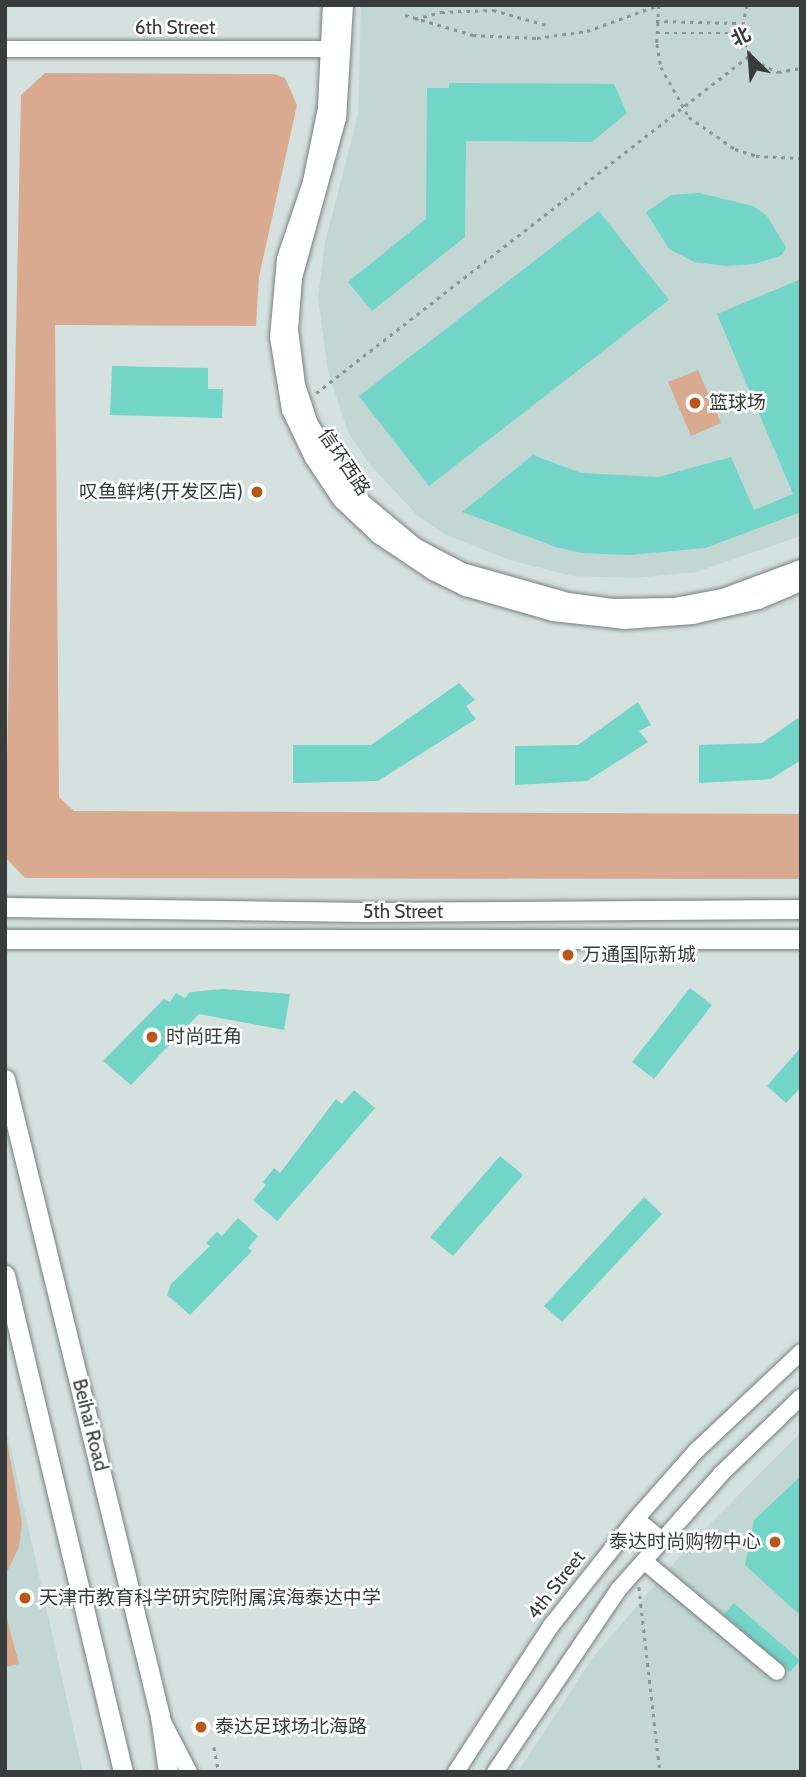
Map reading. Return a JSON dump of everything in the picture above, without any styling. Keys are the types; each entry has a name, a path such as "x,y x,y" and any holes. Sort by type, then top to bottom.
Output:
{"main road":[{"name":"5th Street","path":"5,910 29,907 366,912 801,909"},
{"name":"5th Street","path":"5,939 801,939"},
{"path":"5,945 30,939"},
{"name":"Beihai Road","path":"5,1079 160,1716 167,1772"},
{"path":"5,1275 123,1772"}],"street":[{"name":"信环西路","path":"331,5 338,49 332,145 294,278 292,350 303,404 335,469 381,520 444,562 498,584 592,605 663,607 723,597 801,568"},
{"name":"信环西路","path":"345,5 321,139 283,267 278,337 290,410 313,458 341,500 378,535 433,572 466,588 553,613 624,621 693,616 758,601 801,583"},
{"name":"6th Street","path":"5,49 338,49"},
{"name":"4th Street","path":"456,1772 550,1627 636,1519 696,1451 800,1355"},
{"path":"495,1772 592,1624 640,1564 751,1442 801,1397"},
{"path":"636,1519 662,1540"},
{"path":"640,1564 777,1672"},
{"path":"160,1716 190,1772"}],"path":[{"path":"405,15 489,38 537,38 587,30 659,5 656,21 661,68 682,108 697,125 735,149 756,156 801,158"},
{"path":"747,5 740,23 740,33 750,55 778,72 801,68"},
{"path":"415,19 441,12 493,10 550,26"},
{"path":"656,21 740,23"},
{"path":"657,33 740,33"},
{"path":"303,404 750,55"},
{"path":"640,1564 660,1772"},
{"path":"214,1747 219,1772"}],"shaded area":[{"path":"361,5 801,5 801,536 696,572 635,578 572,576 510,560 444,534 418,516 371,466 349,434 328,372 318,298 325,242 358,115"},
{"path":"45,73 274,74 285,78 297,105 259,277 256,326 55,325 59,797 74,811 801,814 801,879 25,878 5,857 21,95"},
{"name":"篮球场","path":"698,370 721,423 691,436 668,382"},
{"name":"天津市教育科学研究院附属滨海泰达中学","path":"5,1423 83,1772 5,1772"},
{"path":"5,1431 22,1523 19,1547 5,1576"},
{"path":"801,1432 801,1772 518,1772 593,1657 693,1541"},
{"path":"5,1611 19,1664 5,1667"}],"building":[{"path":"449,83 614,84 627,113 592,142 466,141 465,237 372,311 348,282 426,219 427,88 449,88"},
{"path":"699,193 753,206 767,216 786,247 782,255 755,264 726,266 694,262 669,249 646,212 671,195"},
{"path":"599,211 669,300 429,486 359,396"},
{"path":"801,279 801,512 705,548 629,555 581,553 556,547 462,512 533,455 581,473 658,477 731,457 754,510 793,494 717,314"},
{"path":"112,366 208,368 208,389 223,389 222,418 110,415"},
{"path":"459,683 475,700 466,706 476,719 378,781 293,783 293,745 371,745"},
{"path":"638,702 651,725 639,731 648,742 587,781 515,785 515,746 578,745"},
{"path":"801,716 801,760 771,779 699,783 699,745 762,743"},
{"path":"690,988 712,1005 654,1079 632,1062"},
{"name":"时尚旺角","path":"223,989 290,994 284,1030 199,1014 131,1085 103,1061 164,999 170,1002 176,993 185,998 190,992"},
{"path":"801,1047 801,1087 786,1103 767,1086"},
{"path":"354,1090 375,1108 277,1221 253,1200 266,1185 263,1182 274,1168 280,1173 336,1099 342,1104"},
{"path":"500,1156 523,1175 453,1256 430,1237"},
{"path":"644,1197 662,1214 562,1322 544,1306"},
{"path":"238,1218 258,1236 248,1248 252,1251 190,1315 167,1295 171,1284 210,1246 206,1243 217,1232 222,1236"},
{"name":"泰达时尚购物中心","path":"801,1476 801,1616 745,1565 754,1520"},
{"path":"734,1603 800,1660 790,1672 724,1614"}],"place":[{"name":"篮球场","path":"695,403"},
{"name":"叹鱼鲜烤(开发区店)","path":"257,492"},
{"name":"万通国际新城","path":"568,955"},
{"name":"时尚旺角","path":"152,1037"},
{"name":"泰达时尚购物中心","path":"775,1542"},
{"name":"天津市教育科学研究院附属滨海泰达中学","path":"25,1598"},
{"name":"泰达足球场北海路","path":"201,1727"}]}
